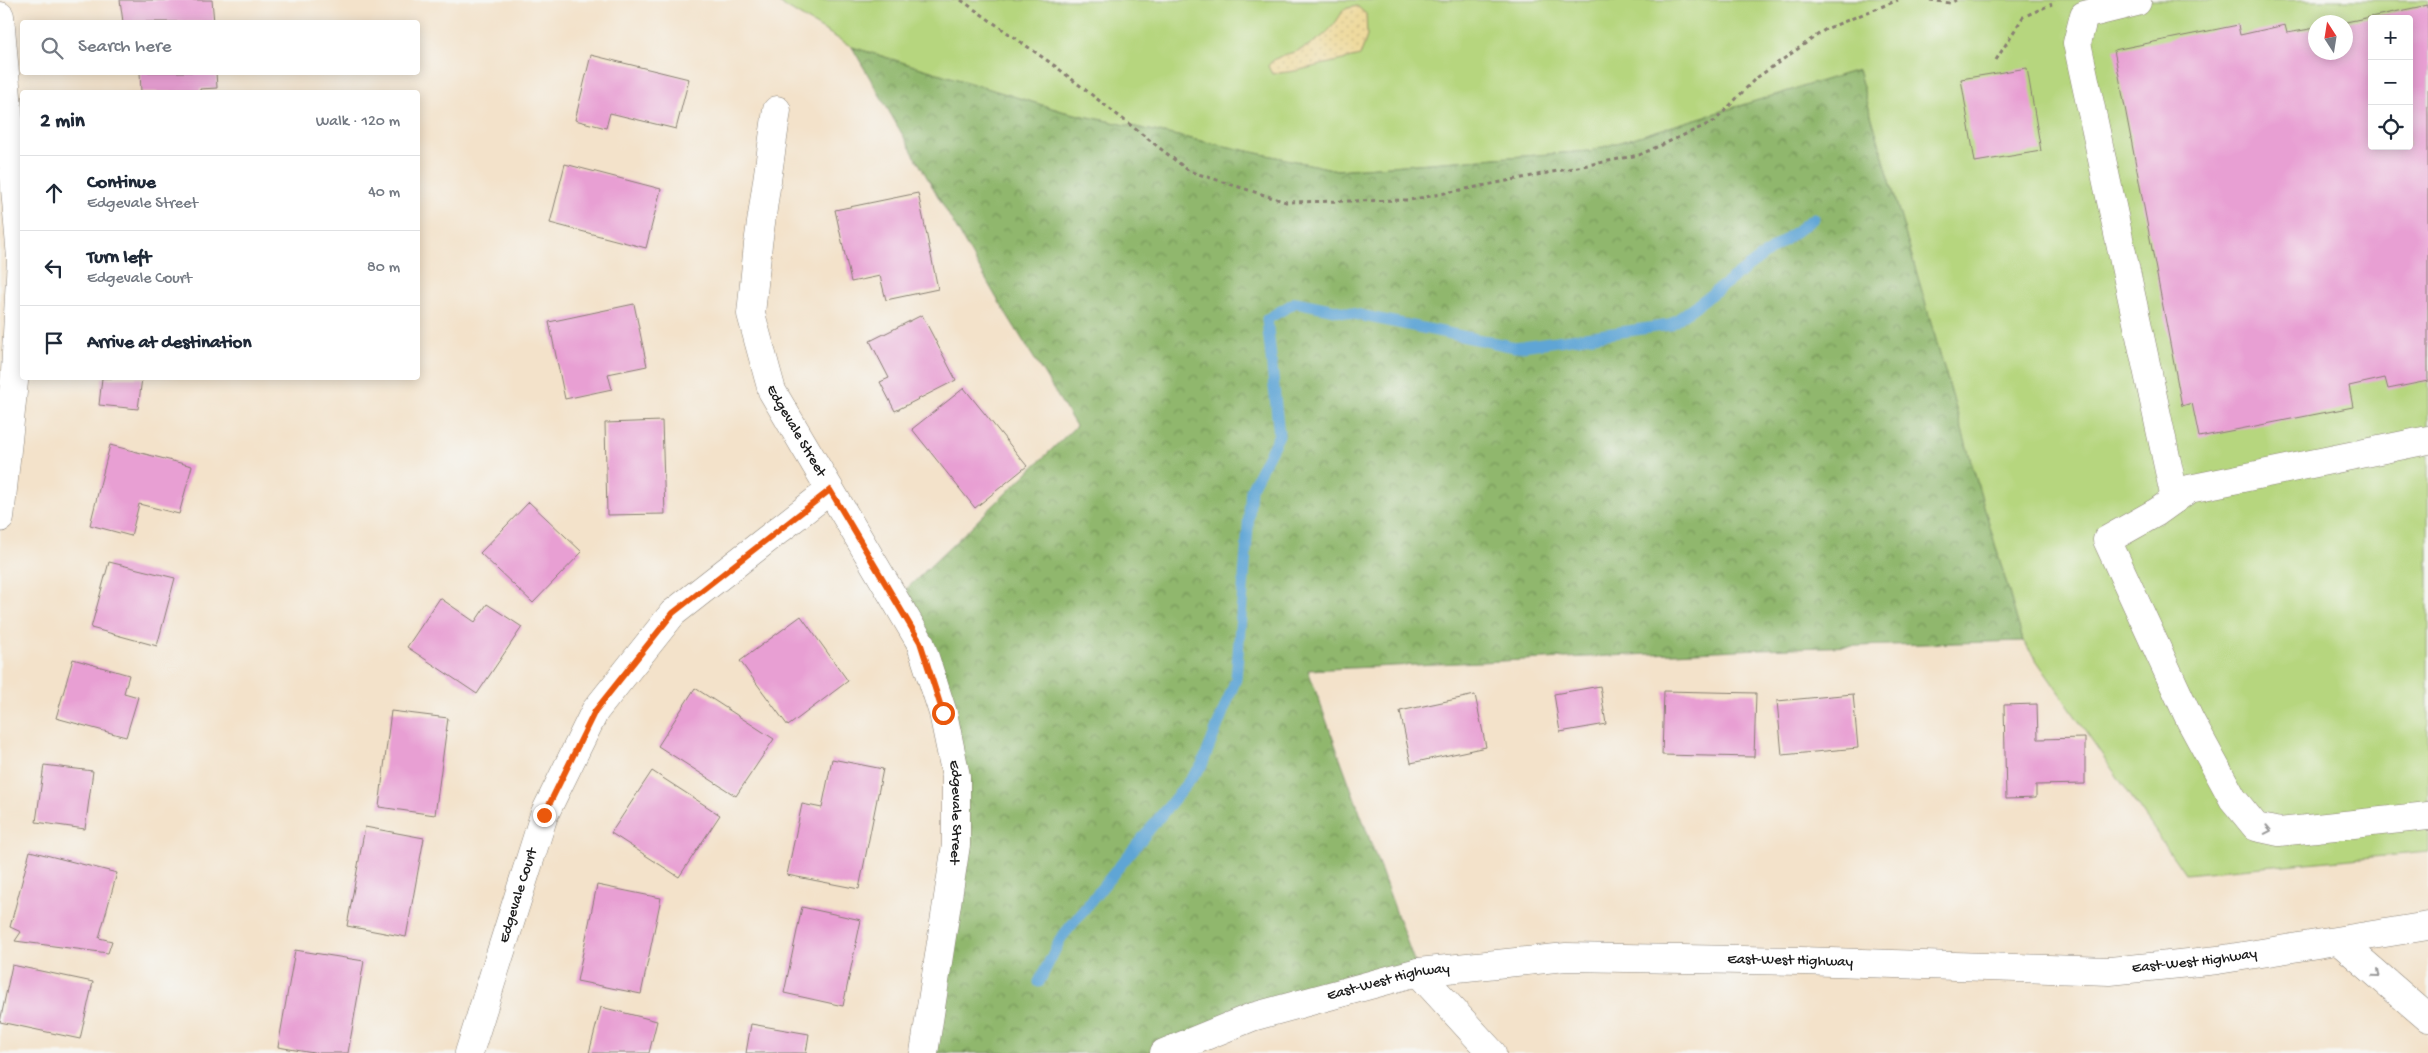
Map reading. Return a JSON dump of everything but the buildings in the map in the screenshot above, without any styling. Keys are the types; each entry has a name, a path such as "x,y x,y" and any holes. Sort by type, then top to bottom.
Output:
{"street":[{"path":"2137,2 2084,16 2077,43 2175,499"},
{"path":"0,16 15,372 0,518"},
{"name":"Edgevale Street","path":"776,110 758,244 751,314 772,390 920,642 943,713 956,776 956,845 924,1053"},
{"path":"2428,440 2189,489 2157,512 2107,540 2190,720 2233,799 2256,827 2279,832 2428,816"},
{"name":"Edgevale Court","path":"469,1053 544,815 595,711 673,613 830,490"},
{"name":"East-West Highway","path":"1164,1053 1252,1017 1418,972 1566,956 1801,960 2110,971 2218,960 2340,942 2428,926"},
{"path":"2340,942 2428,1018"},
{"path":"1418,972 1492,1053"}],"path":[{"path":"961,0 1056,66 1189,171 1286,202 1410,200 1640,155 1715,122 1755,80 1826,29 1898,0"},
{"path":"1930,0 1950,3 1956,0"},
{"path":"1996,60 2023,17 2060,2"}],"green space":[{"path":"774,0 2428,0 2428,852 2185,874 2023,641 1858,70 1590,151 1337,170 1065,112 852,47"},
{"path":"852,47 1065,112 1337,170 1590,151 1858,70 2023,641 1759,649 1308,670 1418,972 1164,1053 924,1053 956,776 895,600 1076,426 996,297"}],"sand":[{"path":"1357,6 1366,14 1367,36 1360,56 1295,71 1272,74 1268,66 1271,62 1279,57 1302,49 1315,41 1331,28 1344,9"}],"waterway":[{"path":"1039,982 1061,938 1202,765 1236,679 1251,489 1279,435 1267,319 1296,302 1515,347 1670,325 1814,218"}],"route":[{"path":"544,815 595,711 673,613 830,490 920,642 943,713"}]}
